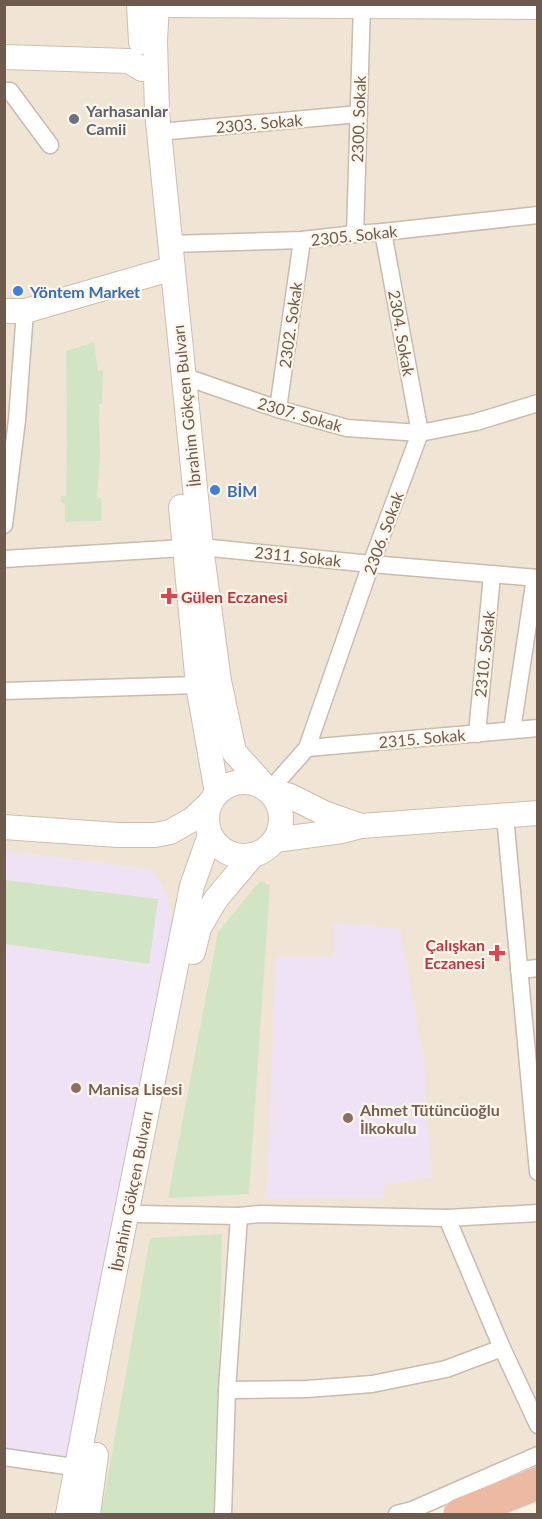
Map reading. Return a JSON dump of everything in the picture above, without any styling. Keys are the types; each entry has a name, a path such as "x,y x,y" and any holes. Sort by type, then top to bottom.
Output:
{"highway":[{"path":"460,1515 519,1499"}],"main road":[{"path":"91,59 117,49 140,16 156,5 537,7"},
{"name":"İbrahim Gökçen Bulvarı","path":"156,5 157,112 183,376 198,685 214,797"},
{"name":"İbrahim Gökçen Bulvarı","path":"140,16 142,69 193,547 234,752 269,791"},
{"path":"4,57 129,61 142,69"},
{"path":"15,311 163,272"},
{"path":"4,827 118,835 155,835 170,832 193,819 226,786 237,782 248,782 269,791 290,796 324,813 361,826"},
{"path":"214,797 207,813 207,824 216,844 233,855 253,855 262,852 275,840 280,830 282,819 280,809 276,799 269,791"},
{"path":"275,840 342,831 361,826 537,813"},
{"name":"İbrahim Gökçen Bulvarı","path":"88,1515 85,1469 105,1323 192,886 210,835"},
{"name":"İbrahim Gökçen Bulvarı","path":"68,1515 85,1469 199,928 216,899 253,855"}],"street":[{"name":"2300. Sokak","path":"355,234 362,5"},
{"path":"4,91 10,91 50,146"},
{"name":"2303. Sokak","path":"159,132 359,114"},
{"name":"2305. Sokak","path":"170,244 302,240 537,215"},
{"name":"2304. Sokak","path":"383,232 420,434"},
{"name":"2302. Sokak","path":"278,409 302,240"},
{"path":"5,519 17,420 15,311"},
{"name":"2307. Sokak","path":"183,376 278,409 347,428 420,434"},
{"path":"420,434 476,422 537,403"},
{"name":"2306. Sokak","path":"307,748 371,564 420,434"},
{"name":"2311. Sokak","path":"4,559 193,547 536,578"},
{"name":"2310. Sokak","path":"477,734 492,575"},
{"path":"512,730 536,578"},
{"path":"4,691 198,685"},
{"name":"2315. Sokak","path":"307,748 537,728"},
{"path":"269,791 307,748"},
{"path":"505,816 537,1172"},
{"path":"519,970 537,968"},
{"path":"139,1214 447,1218 537,1213"},
{"path":"223,1515 227,1390 239,1216"},
{"path":"447,1218 537,1425"},
{"path":"227,1390 307,1389 372,1384 446,1369 502,1348"},
{"path":"397,1515 537,1455"},
{"path":"4,1457 85,1469"}],"shaded area":[{"path":"5,5 537,5 537,1462 413,1514 5,1514"},
{"name":"Manisa Lisesi","path":"4,851 151,869 167,894 176,941 75,1459 5,1448"},
{"name":"Ahmet Tütüncüoğlu İlkokulu","path":"334,923 400,929 424,1060 431,1177 384,1185 384,1198 266,1199 276,958 334,957"}],"green space":[{"path":"94,342 98,371 103,371 102,404 99,404 100,455 97,498 101,498 101,521 65,522 65,504 61,502 61,496 66,496 66,351"},
{"path":"5,880 158,899 149,964 5,944"},
{"path":"260,881 270,885 249,1194 168,1198 218,932"},
{"path":"222,1234 216,1514 101,1514 150,1238"}],"place":[{"name":"Yarhasanlar Camii","path":"74,119"},
{"name":"Yöntem Market","path":"18,291"},
{"name":"BİM","path":"215,490"},
{"name":"Gülen Eczanesi","path":"169,596"},
{"name":"Çalışkan Eczanesi","path":"497,953"},
{"name":"Manisa Lisesi","path":"76,1088"},
{"name":"Ahmet Tütüncüoğlu İlkokulu","path":"348,1118"}]}
